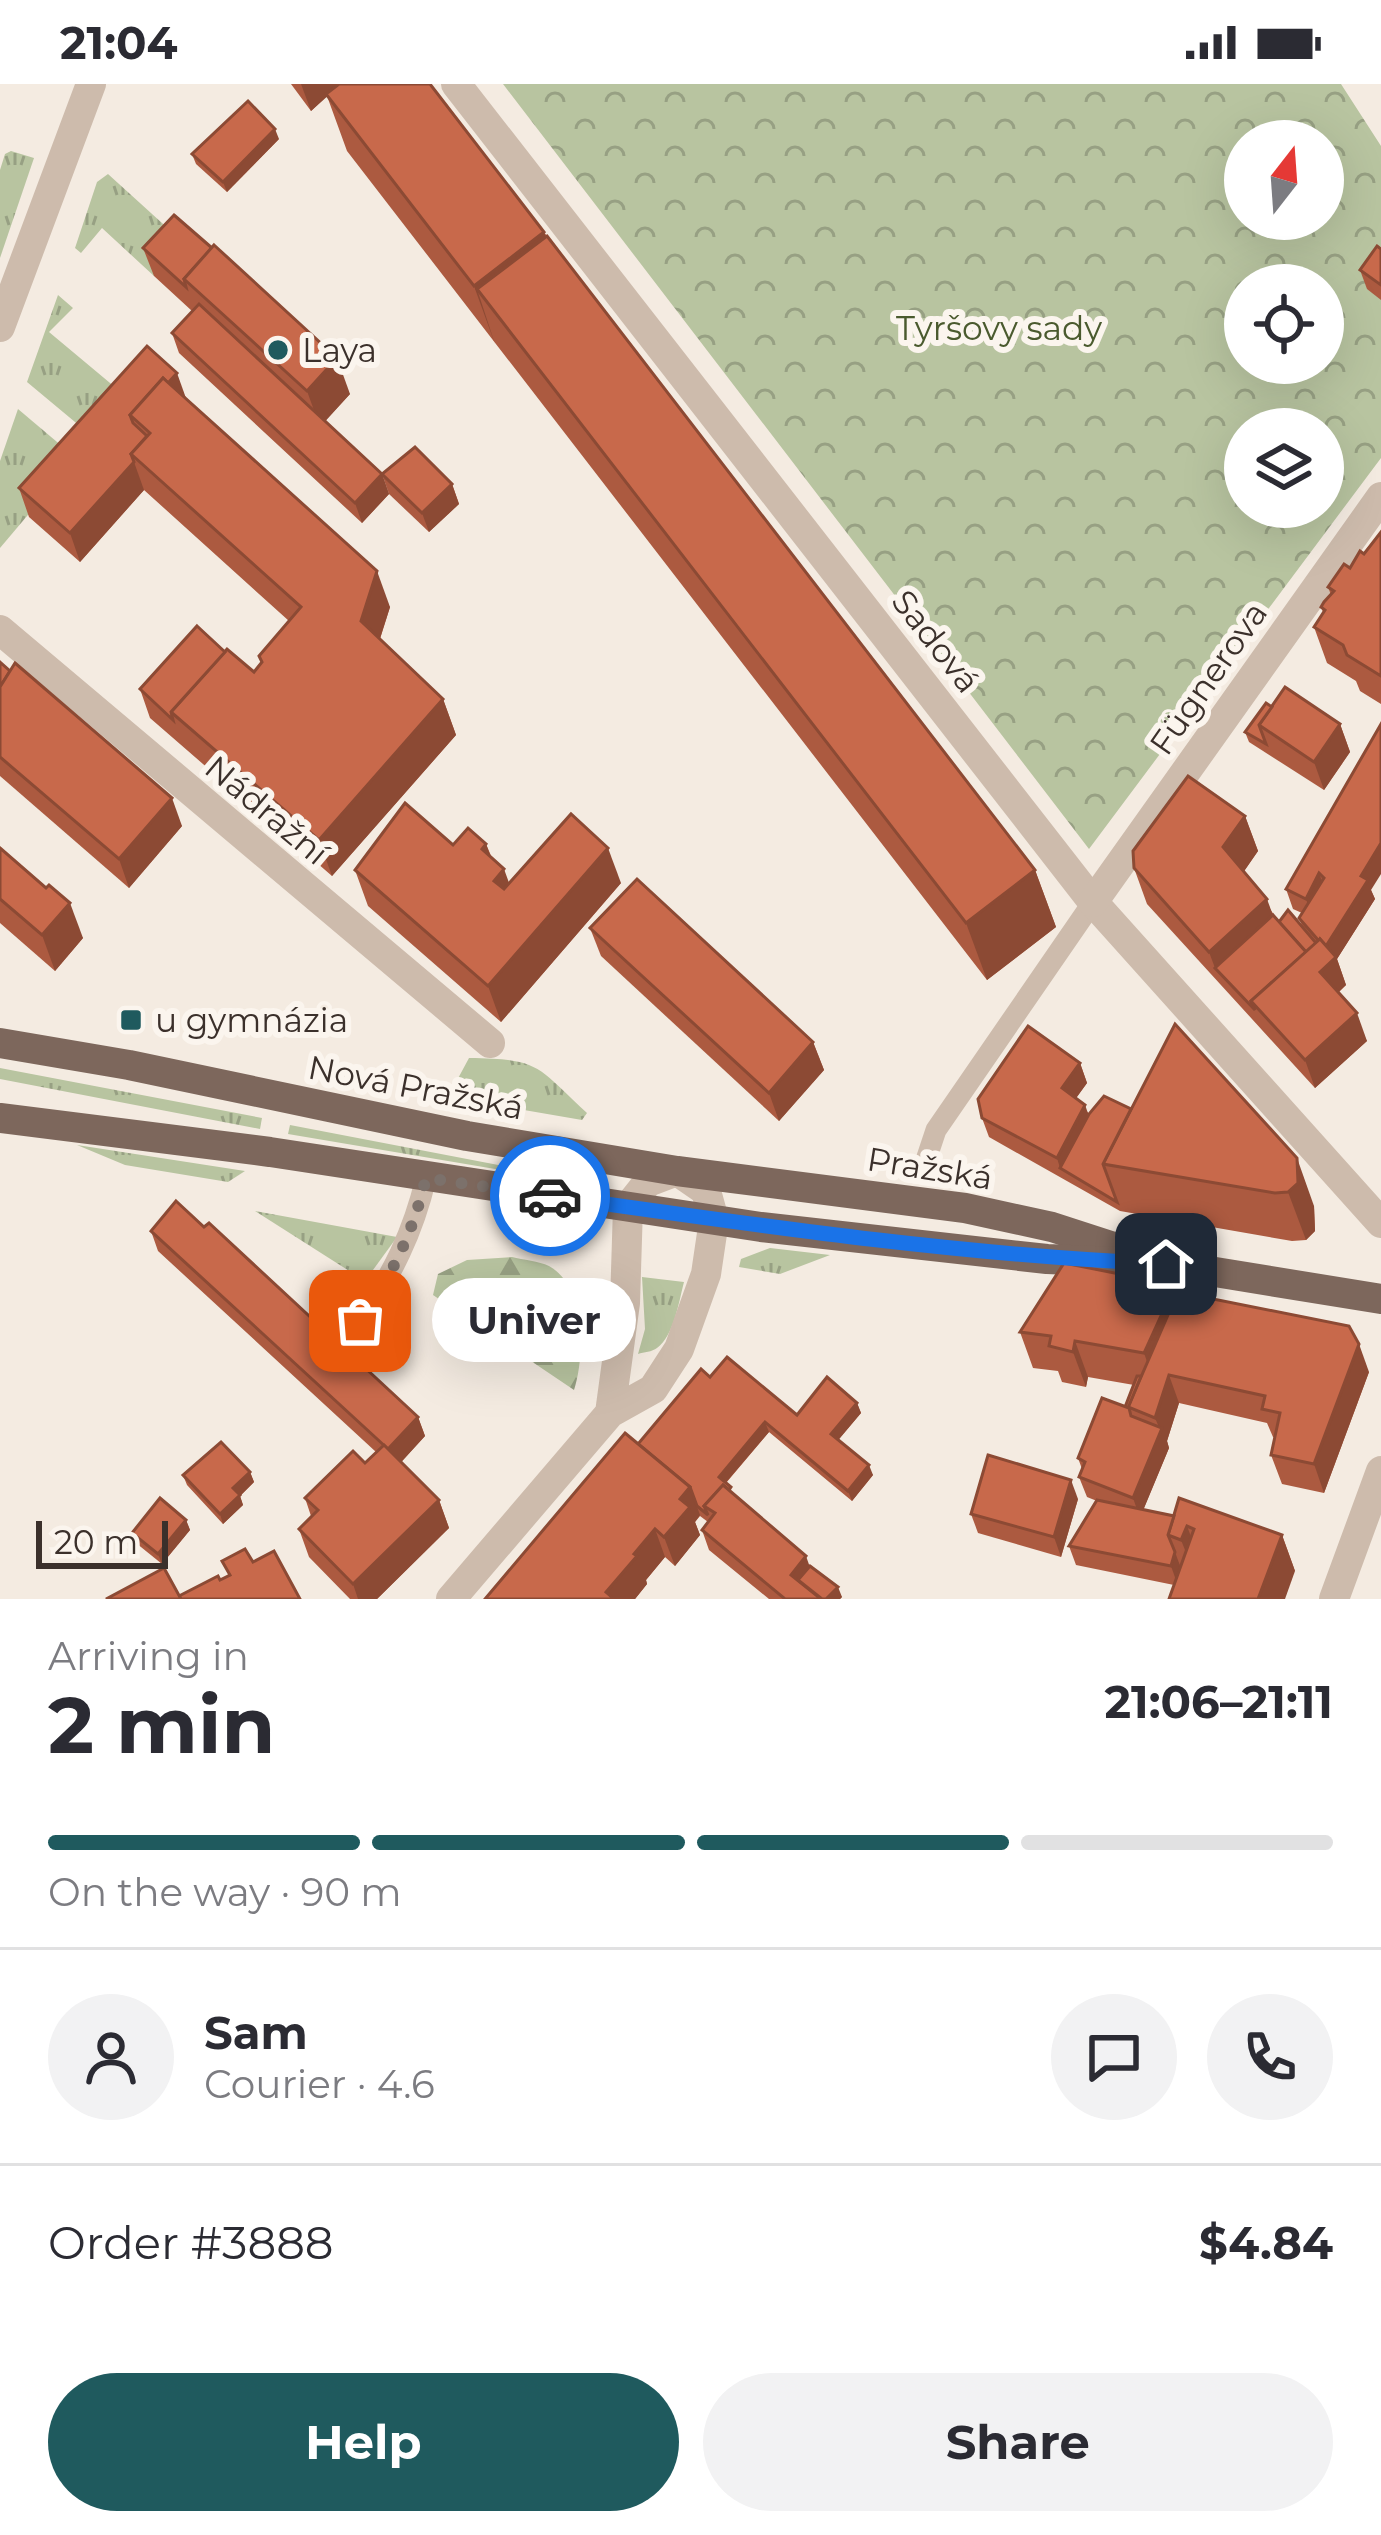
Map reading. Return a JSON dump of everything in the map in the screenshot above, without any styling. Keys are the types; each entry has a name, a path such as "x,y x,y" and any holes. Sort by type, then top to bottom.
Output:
{"main road":[{"name":"Nová Pražská","path":"0,1043 130,1065 467,1136 677,1171"},
{"path":"0,1118 250,1149 628,1207"},
{"name":"Pražská","path":"677,1171 965,1208 1052,1227 1166,1264"},
{"name":"Pražská","path":"628,1207 905,1246 1166,1264 1381,1299"}],"street":[{"path":"0,326 91,84"},
{"name":"Sadová","path":"457,84 1093,902 1381,1222"},
{"name":"Fügnerova","path":"1093,902 1381,497"},
{"name":"Nádražní","path":"0,630 490,1043"},
{"path":"451,1599 610,1413 652,1389 679,1349 706,1274 714,1220 706,1191 677,1171 648,1182 628,1207 625,1303 610,1413"},
{"path":"1334,1599 1381,1471"}],"lane":[{"path":"922,1172 936,1130 1093,902"},
{"path":"360,1321 389,1280 414,1227 426,1178"}],"green space":[{"name":"Tyršovy sady","path":"503,84 1341,84 1381,146 1381,458 1344,508 1344,408 1224,408 1224,528 1329,528 1089,849"},
{"path":"11,151 34,158 0,258 0,170 5,154"},
{"path":"108,174 184,243 154,276 102,228 81,253 75,248 97,182"},
{"path":"58,295 73,308 49,332 128,398 93,437 27,382"},
{"path":"18,409 76,458 0,548 0,461"},
{"path":"469,1058 511,1060 536,1068 587,1113 582,1120 448,1097"},
{"path":"0,1068 262,1118 260,1129 0,1079"},
{"path":"290,1125 530,1171 530,1175 288,1134"},
{"path":"77,1145 245,1171 228,1182 125,1165"},
{"path":"255,1211 397,1237 365,1281"},
{"path":"770,1248 830,1255 780,1274 739,1267 741,1259"},
{"path":"512,1257 549,1266 570,1289 581,1342 574,1390 433,1295 438,1274 467,1260"},
{"path":"642,1277 684,1282 668,1335 655,1349 638,1354 645,1329"}],"building":[{"path":"339,84 430,84 544,232 474,286 326,94"},
{"path":"248,101 275,129 223,182 192,154"},
{"path":"174,215 212,248 184,279 186,287 143,248"},
{"path":"547,236 1035,870 966,923 477,289"},
{"path":"214,245 337,358 307,391 184,279"},
{"path":"1377,246 1381,249 1381,285 1360,270"},
{"path":"199,304 382,474 355,503 172,333"},
{"path":"147,346 177,373 168,383 163,378 130,415 147,436 131,454 134,462 70,533 19,488"},
{"path":"163,378 377,571 361,621 443,699 319,840 171,712 227,649 254,672 262,662 259,656 301,607 131,454 150,433 130,415"},
{"path":"415,447 452,484 422,513 382,474"},
{"path":"1381,532 1381,676 1314,627 1334,591 1328,587 1344,564 1350,568"},
{"path":"197,626 225,652 171,712 173,720 140,689"},
{"path":"0,662 10,671 0,687"},
{"path":"15,663 172,798 119,859 0,757 0,687"},
{"path":"1285,687 1340,724 1314,762 1259,725"},
{"path":"1266,703 1272,707 1259,725 1266,744 1245,732"},
{"path":"1381,724 1381,843 1361,876 1368,880 1326,946 1299,918 1324,878 1319,873 1306,899 1286,889"},
{"path":"1188,776 1245,816 1223,847 1267,899 1209,952 1134,868 1133,851"},
{"path":"405,803 453,845 468,828 504,869 494,881 504,889 571,814 608,848 488,986 355,870"},
{"path":"0,848 70,903 42,935 0,899"},
{"path":"637,879 813,1042 769,1093 590,928"},
{"path":"1288,910 1316,943 1306,952 1279,922"},
{"path":"1273,915 1306,952 1251,1001 1255,1010 1215,968"},
{"path":"1320,939 1336,957 1320,972 1357,1013 1305,1060 1251,1001"},
{"path":"1175,1024 1297,1158 1298,1183 1288,1192 1103,1164"},
{"path":"1028,1026 1080,1063 1062,1088 1085,1105 1057,1158 982,1118 978,1099"},
{"path":"1104,1096 1131,1109 1103,1164 1117,1202 1060,1168"},
{"path":"176,1201 204,1227 209,1223 418,1417 388,1449 151,1231"},
{"path":"1064,1263 1175,1285 1144,1353 1075,1341 1073,1352 1049,1346 1051,1336 1020,1332"},
{"path":"1178,1292 1349,1326 1359,1344 1314,1464 1271,1455 1280,1413 1262,1409 1265,1396 1169,1375 1155,1418 1128,1407"},
{"path":"727,1357 797,1415 827,1377 857,1403 831,1434 869,1465 848,1491 765,1422 719,1477 731,1487 723,1485 704,1506 708,1515 697,1506 690,1487 638,1444 701,1369 710,1377"},
{"path":"1137,1376 1141,1376 1125,1407"},
{"path":"1102,1398 1162,1428 1133,1498 1079,1477 1085,1462 1078,1458"},
{"path":"625,1433 690,1487 680,1499 690,1507 664,1537 655,1529 634,1554 637,1556 606,1592 614,1599 485,1599"},
{"path":"221,1442 250,1472 233,1488 240,1495 220,1514 183,1475"},
{"path":"384,1445 439,1500 353,1584 299,1529 318,1510 305,1498 353,1451 365,1463"},
{"path":"988,1455 1071,1480 1054,1537 971,1514"},
{"path":"723,1485 806,1556 791,1575 821,1599 785,1599 702,1530 715,1513 704,1506"},
{"path":"160,1498 186,1520 158,1554 132,1533"},
{"path":"1179,1498 1282,1535 1258,1599 1169,1599 1194,1529 1187,1526 1181,1540 1168,1535"},
{"path":"1097,1500 1174,1516 1168,1535 1175,1552 1171,1566 1069,1546"},
{"path":"245,1549 253,1562 274,1551 300,1599 181,1599 179,1596 218,1576 220,1580 230,1575 222,1561"},
{"path":"810,1566 838,1587 826,1599 798,1580"},
{"path":"164,1568 181,1599 106,1599"}],"way so far":[{"path":"360,1321 389,1280 414,1227 426,1178 550,1196"}],"place":[{"name":"Laya","path":"278,350"},
{"name":"u gymnázia","path":"131,1020"},
{"name":"Univer","path":"360,1321"}],"route":[{"path":"550,1196 905,1246 1166,1264"}]}
